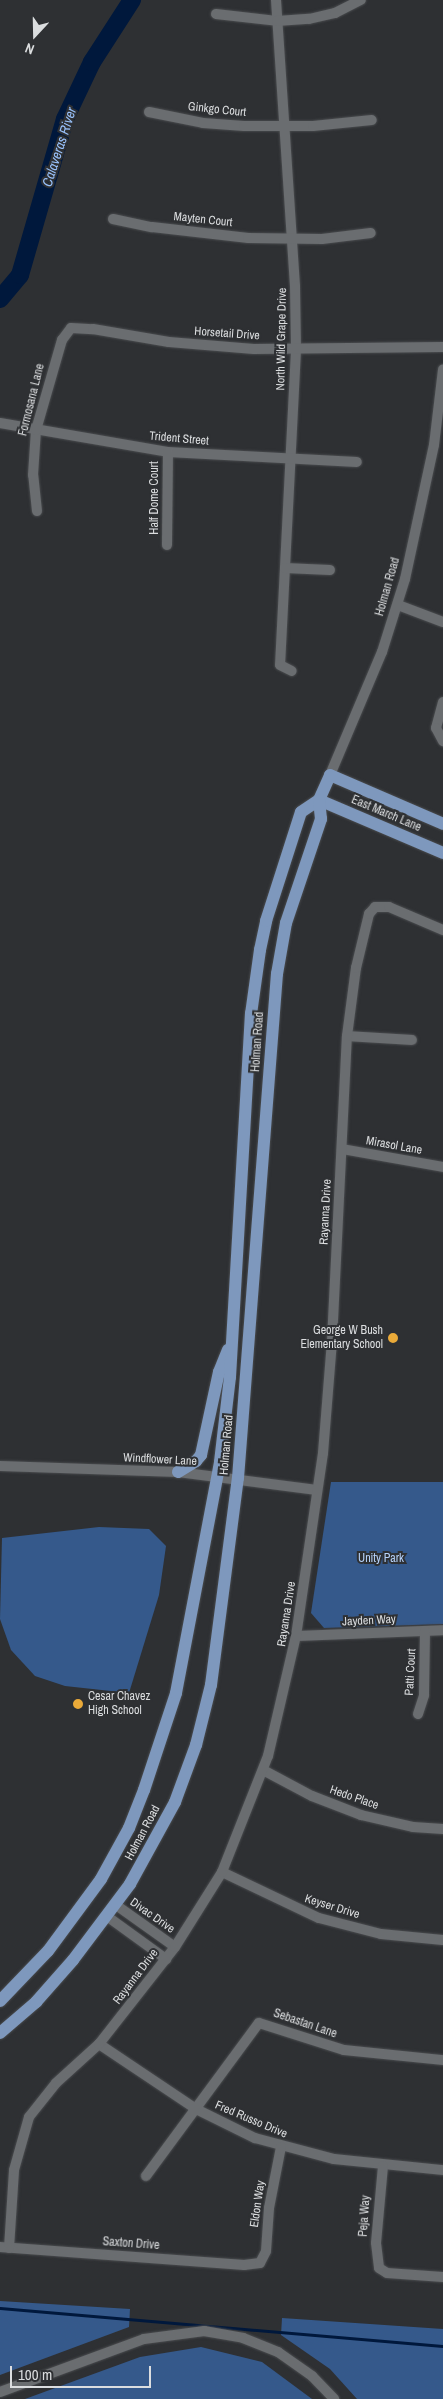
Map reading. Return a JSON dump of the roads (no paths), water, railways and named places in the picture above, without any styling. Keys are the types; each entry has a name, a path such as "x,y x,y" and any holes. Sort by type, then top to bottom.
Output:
{"main road":[{"name":"Holman Road","path":"0,2033 36,2002 108,1917 152,1847 175,1802 196,1745 211,1685 238,1478 277,974 286,923 321,819 319,800 330,775"},
{"name":"East March Lane","path":"330,775 443,824"},
{"name":"Holman Road","path":"0,2001 48,1951 87,1902 132,1820 157,1756 176,1693 217,1476 233,1338 251,1014 260,950 266,921 301,812 319,800"},
{"name":"East March Lane","path":"319,800 443,853"},
{"path":"178,1472 196,1461 201,1454 219,1372 233,1338"}],"street":[{"name":"North Wild Grape Drive","path":"276,0 292,239 296,350 280,665 292,671"},
{"path":"216,14 277,21 309,19 335,13 362,0"},
{"name":"Ginkgo Court","path":"149,112 203,123 284,127 372,120"},
{"name":"Mayten Court","path":"113,219 197,232 292,239 371,234"},
{"name":"Horsetail Drive","path":"71,328 212,347 296,350 443,347"},
{"name":"Formosana Lane","path":"37,511 33,475 36,430 62,340 71,328"},
{"name":"Holman Road","path":"330,775 382,652 398,605 424,503 443,370"},
{"name":"Trident Street","path":"0,423 168,452 357,462"},
{"name":"Half Dome Court","path":"167,545 168,452"},
{"path":"285,568 330,570"},
{"path":"398,605 443,622"},
{"path":"443,702 436,728 443,741"},
{"name":"Rayanna Drive","path":"4,2247 14,2170 30,2117 50,2088 99,2044 166,1959 222,1872 263,1770 279,1716 296,1636 317,1490 330,1379 347,1036 356,968 369,914 375,907 389,908 443,930"},
{"path":"347,1036 412,1040"},
{"name":"Mirasol Lane","path":"342,1149 443,1167"},
{"name":"Windflower Lane","path":"0,1466 178,1472 238,1478 317,1490"},
{"name":"Jayden Way","path":"296,1636 443,1630"},
{"name":"Patti Court","path":"418,1714 424,1695 425,1631"},
{"name":"Hedo Place","path":"263,1770 312,1796 361,1815 413,1827 443,1830"},
{"name":"Keyser Drive","path":"222,1872 319,1918 381,1934 443,1940"},
{"name":"Divac Drive","path":"116,1905 174,1947"},
{"path":"108,1917 166,1959"},
{"name":"Sebastan Lane","path":"146,2176 259,2023 344,2050 443,2060"},
{"name":"Fred Russo Drive","path":"99,2044 196,2109 281,2147 334,2160 443,2170"},
{"name":"Eldon Way","path":"260,2263 266,2251 269,2208 281,2147"},
{"name":"Peja Way","path":"383,2166 376,2242 379,2268 387,2274 443,2277"},
{"name":"Saxton Drive","path":"4,2247 244,2265 260,2263"},
{"path":"0,2392 144,2339 204,2331 243,2338 278,2352 312,2376 334,2399"}],"waterway":[{"name":"Calaveras River","path":"0,299 20,275 65,119 92,62 132,0"},
{"path":"0,2308 443,2346"}],"place":[{"name":"George W Bush Elementary School","path":"393,1338"},
{"name":"Cesar Chavez High School","path":"78,1704"}],"park label":[{"name":"Unity Park","path":"381,1559"}]}
